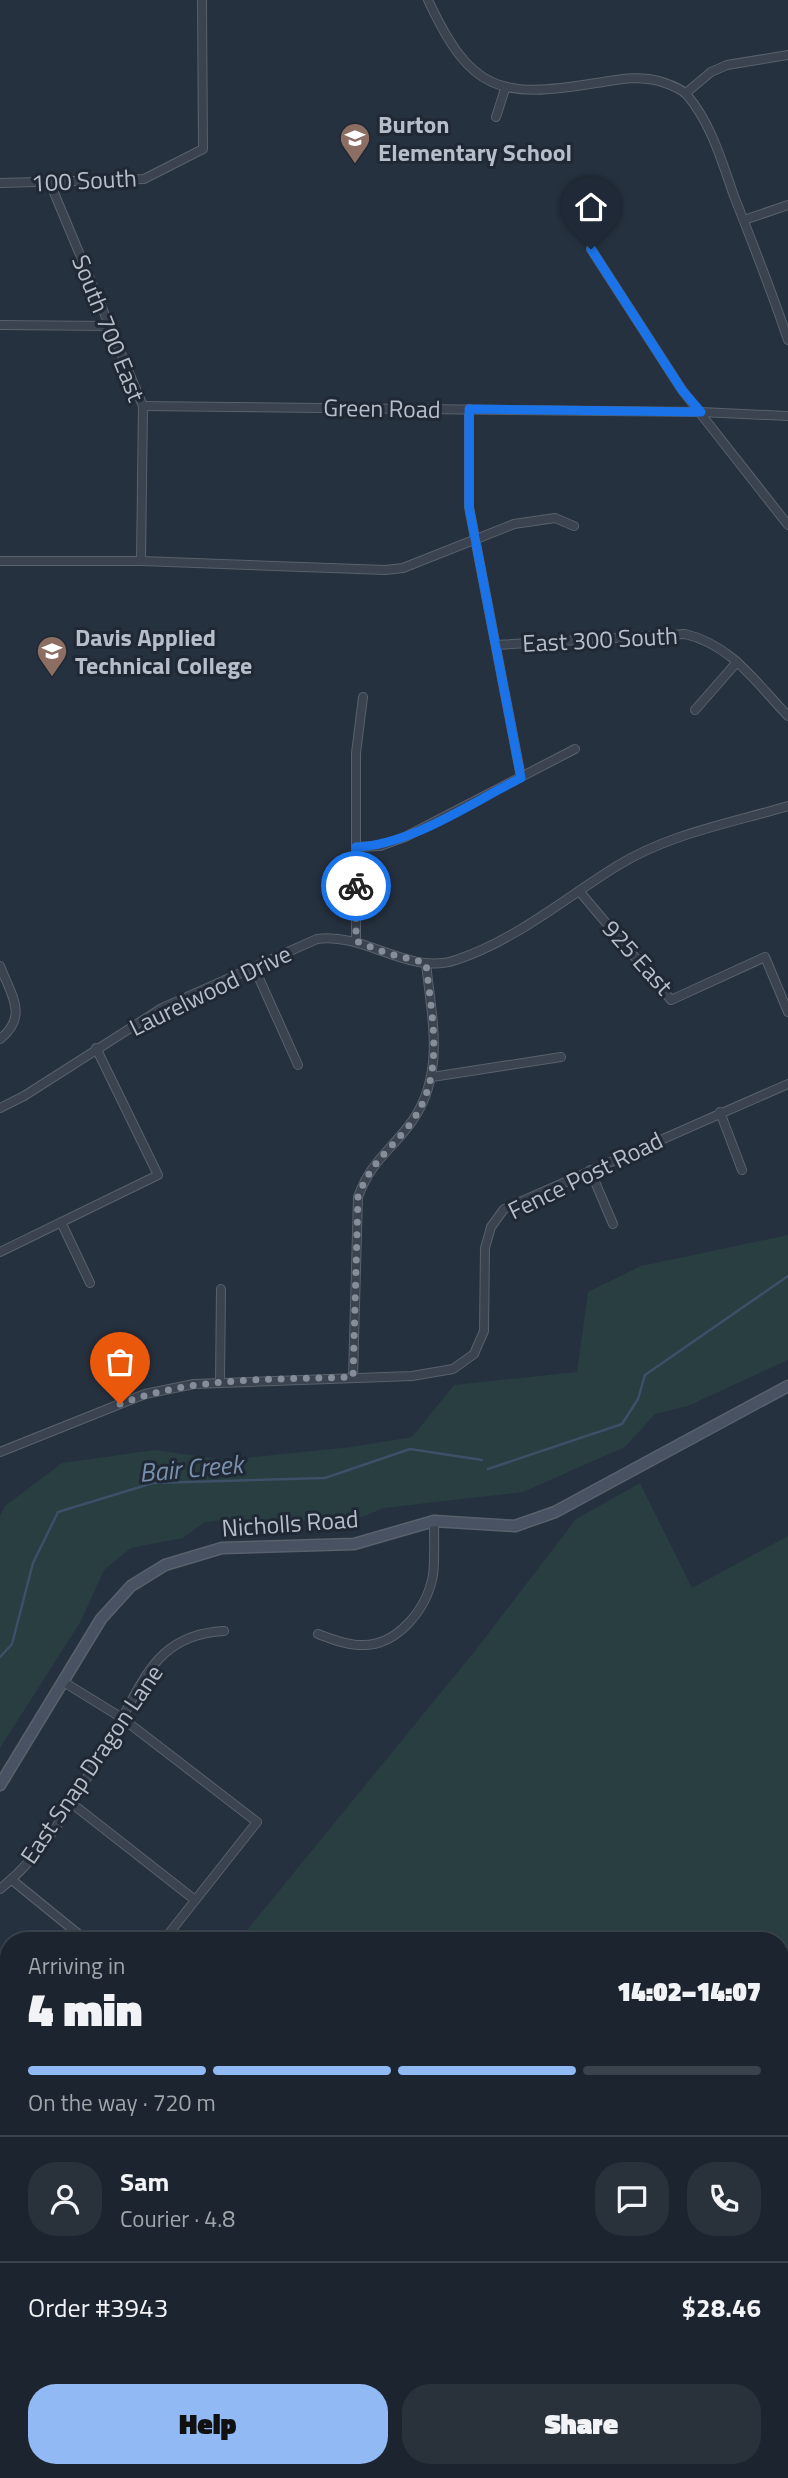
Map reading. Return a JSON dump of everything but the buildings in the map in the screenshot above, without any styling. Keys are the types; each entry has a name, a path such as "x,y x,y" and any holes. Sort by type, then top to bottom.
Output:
{"street":[{"name":"100 South","path":"0,183 144,178 203,149 202,0"},
{"path":"428,0 446,39 462,60 505,89 529,92 554,90 629,78 650,79 686,93 710,132 788,340"},
{"path":"686,93 711,72 727,65 788,55"},
{"path":"496,117 505,89"},
{"name":"South 700 East","path":"50,183 143,406 141,561"},
{"path":"744,220 788,205"},
{"path":"591,249 682,390 788,525"},
{"path":"0,325 110,326"},
{"name":"Green Road","path":"143,406 701,412 788,416"},
{"path":"469,409 469,507 521,778"},
{"path":"0,561 141,561 394,569 514,524 555,518 574,526"},
{"name":"East 300 South","path":"496,645 685,634 724,648 788,716"},
{"path":"695,710 737,662"},
{"path":"356,941 356,753 363,697"},
{"path":"356,847 380,846 405,837 575,750"},
{"path":"353,1377 358,1197 367,1173 409,1126 432,1077 435,1028 426,963 455,961 479,950 545,916 619,865 678,838 788,806"},
{"name":"925 East","path":"580,891 671,1000 765,957 788,1012"},
{"name":"Laurelwood Drive","path":"0,1108 24,1096 162,1008 317,939 336,936 426,963"},
{"path":"0,966 17,1012 13,1028 0,1039"},
{"path":"254,967 298,1065"},
{"path":"0,1252 158,1175 96,1048"},
{"path":"432,1077 561,1057"},
{"name":"Fence Post Road","path":"0,1452 145,1394 220,1382 412,1376 453,1370 474,1354 484,1331 485,1248 491,1227 504,1209 788,1084"},
{"path":"720,1112 742,1170"},
{"path":"590,1170 613,1224"},
{"path":"61,1222 90,1283"},
{"path":"220,1382 221,1289"},
{"name":"Nicholls Road","path":"0,1784 101,1619 120,1596 152,1572 178,1559 222,1548 355,1544 434,1521 505,1526 534,1521 788,1386"},
{"path":"318,1634 361,1645 383,1641 402,1629 419,1608 432,1579 434,1521"},
{"name":"East Snap Dragon Lane","path":"0,1889 12,1880 42,1845 149,1673 164,1655 194,1636 224,1631"},
{"path":"62,1681 122,1718 257,1822 170,1932"},
{"path":"70,1802 195,1900"},
{"path":"12,1880 77,1932"}],"green space":[{"path":"788,1235 788,1360 688,1406 655,1414 625,1447 523,1492 384,1508 351,1521 232,1519 205,1522 183,1538 131,1548 104,1570 81,1621 0,1748 0,1516 5,1506 62,1463 155,1450 225,1460 351,1447 412,1437 454,1385 577,1372 588,1292 641,1266"},
{"path":"640,1483 692,1588 788,1536 788,1932 245,1932 478,1647 576,1519"}],"waterway":[{"name":"Bair Creek","path":"488,1469 622,1424 638,1399 645,1375 788,1276"},
{"name":"Bair Creek","path":"0,1657 12,1644 33,1563 58,1512 153,1483 325,1478 410,1449 482,1460"}],"way so far":[{"path":"120,1404 145,1394 194,1384 353,1377 358,1197 367,1173 381,1154 409,1126 432,1077 435,1057 435,1028 426,963 386,953 356,941 356,886"}],"place":[{"name":"Burton Elementary School","path":"355,165"},
{"name":"Davis Applied Technical College","path":"52,678"}],"route":[{"path":"356,886 356,847 380,846 405,837 521,778 469,507 469,409 701,412 688,399 591,249"}]}
